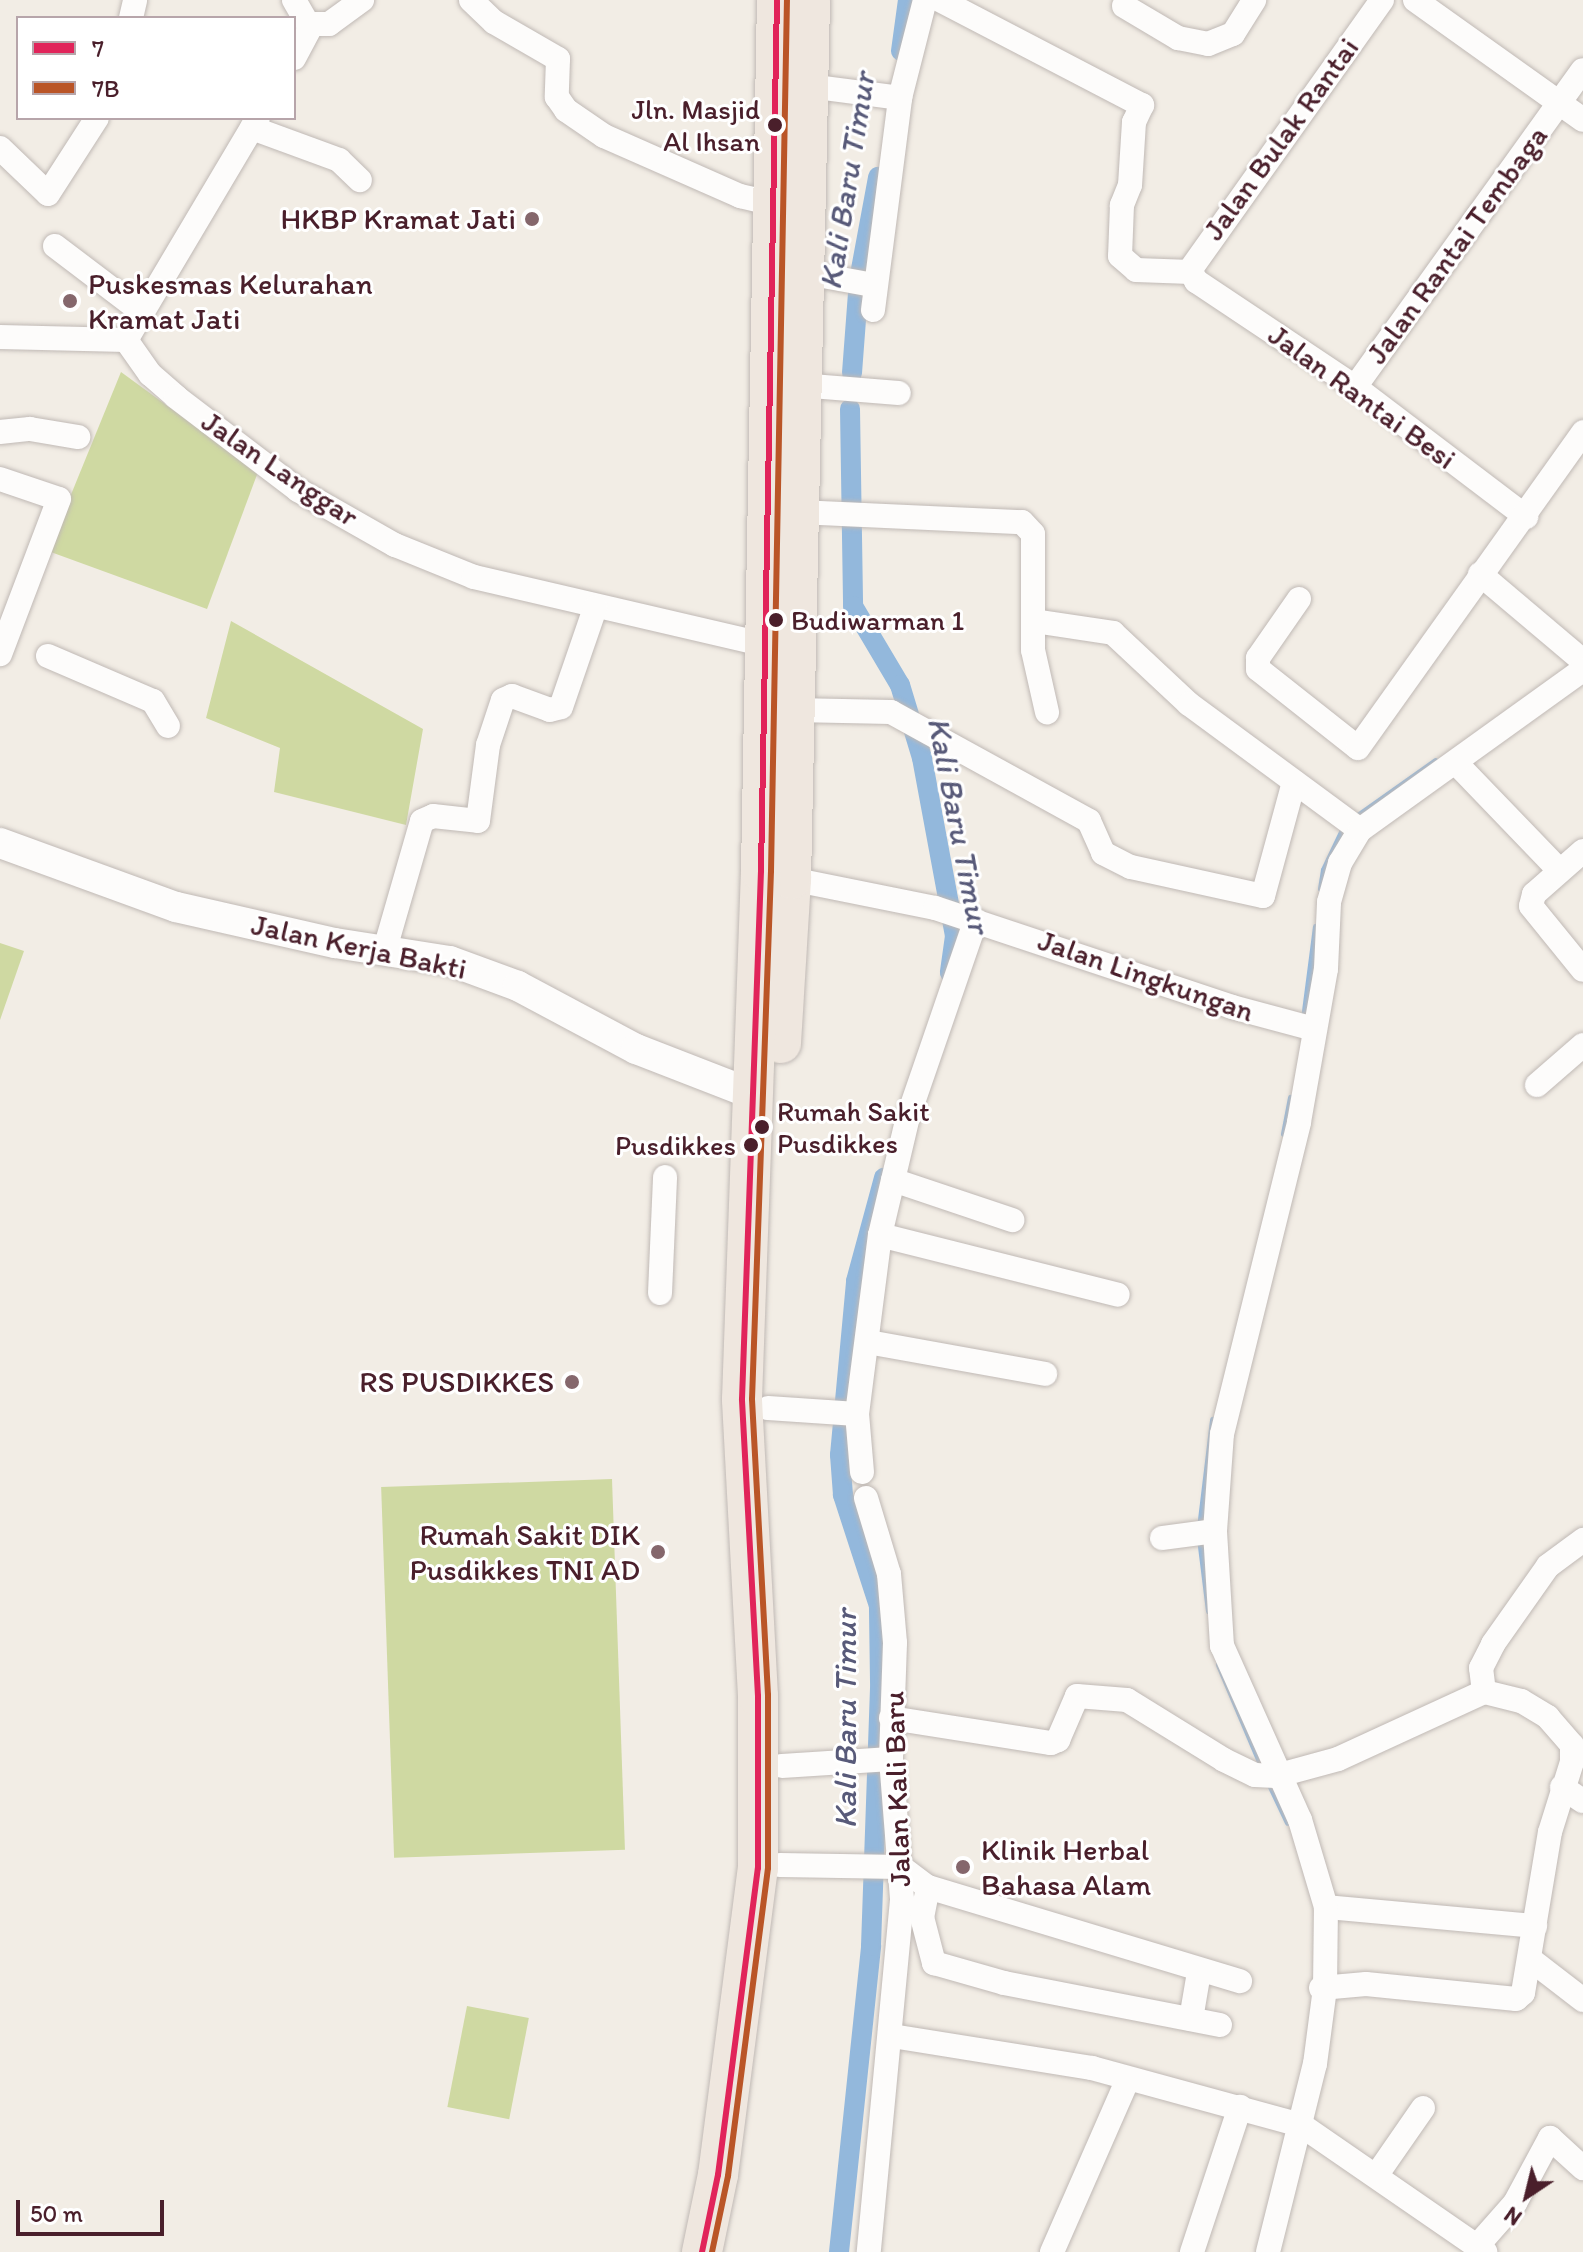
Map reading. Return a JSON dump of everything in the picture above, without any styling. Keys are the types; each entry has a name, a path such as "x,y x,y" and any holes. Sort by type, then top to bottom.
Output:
{"highway":[{"path":"764,1096 791,879 802,511 771,203 777,0"},
{"path":"785,345 802,272 810,0"},
{"path":"730,2252 769,1991 780,1865 782,1766 742,1399 756,1297 764,1096 763,644 789,398"},
{"path":"702,2252 721,2160 758,1868 770,1664 768,1408 756,1297"}],"street":[{"path":"294,0 309,24"},
{"path":"309,24 329,24 362,0"},
{"path":"471,0 494,22 558,59 557,97 579,119 643,153 740,196 771,203"},
{"path":"873,310 893,97 925,0"},
{"path":"940,0 1142,105 1134,122 1130,185 1122,205 1120,256 1136,270 1193,276"},
{"name":"Jalan Bulak Rantai","path":"1193,276 1193,260 1382,0"},
{"name":"Jalan Rantai Tembaga","path":"1415,0 1583,120"},
{"path":"1124,6 1178,38 1208,44 1233,34 1250,1"},
{"path":"296,53 309,24"},
{"name":"Jalan Rantai Tembaga","path":"1355,387 1583,70"},
{"path":"808,86 893,97"},
{"path":"0,148 48,194 96,120"},
{"path":"0,337 126,340 255,123 339,160 360,180"},
{"path":"55,246 142,312"},
{"path":"802,272 873,285"},
{"name":"Jalan Rantai Besi","path":"1193,276 1355,387 1526,517"},
{"name":"Jalan Langgar","path":"126,340 150,374 176,397 298,490 395,545 474,577 595,608 763,644"},
{"path":"789,398 899,393"},
{"path":"0,432 30,429 78,437"},
{"path":"1299,599 1258,658 1258,669 1358,748 1480,574 1526,517 1583,432"},
{"path":"0,479 59,499 6,617 0,654"},
{"path":"802,511 1022,522 1033,534 1033,650 1047,712"},
{"path":"1268,2252 1323,1988 1326,1907 1316,1863 1271,1775 1222,1646 1206,1533 1222,1434 1299,1122 1307,1027 1332,887 1360,830 1457,764 1581,662 1480,574"},
{"path":"385,949 422,821 433,816 478,821 488,745 503,700 512,696 550,710 561,707 595,608"},
{"path":"1034,621 1113,633 1168,687 1360,830"},
{"path":"48,656 153,701 168,726"},
{"path":"794,710 891,712 1089,821 1103,853 1131,867 1263,896 1294,782"},
{"path":"1457,764 1559,870"},
{"name":"Jalan Kerja Bakti","path":"0,843 176,907 335,943 450,961 518,986 636,1049 764,1096"},
{"path":"1583,851 1534,894 1531,906 1583,970"},
{"name":"Jalan Lingkungan","path":"791,879 943,910 1307,1027"},
{"path":"862,1472 845,1413 868,1342 880,1235 908,1117 974,919"},
{"path":"1537,1085 1583,1045"},
{"path":"660,1293 665,1177"},
{"path":"893,1180 1012,1220"},
{"path":"880,1235 1118,1295"},
{"path":"868,1342 1045,1374"},
{"path":"768,1408 845,1413"},
{"name":"Jalan Kali Baru","path":"866,1498 889,1574 895,1643 891,1759 900,1961 869,2252"},
{"path":"1162,1538 1206,1533"},
{"path":"1484,1692 1481,1668 1493,1644 1548,1566 1583,1540"},
{"path":"891,1718 1051,1743 1058,1740 1077,1696 1127,1700 1271,1775 1338,1759 1484,1692 1521,1701 1548,1717 1577,1741 1562,1787 1523,1993 1516,1999 1366,1984 1323,1988"},
{"path":"782,1766 891,1759"},
{"path":"1562,1787 1583,1801"},
{"path":"780,1865 865,1863 897,1866 928,1887 1199,1972 1240,1981"},
{"path":"928,1887 922,1917 934,1963 1004,1983 1220,2025"},
{"path":"1326,1907 1535,1926"},
{"path":"1530,1959 1583,2000"},
{"path":"1191,2019 1199,1972"},
{"path":"892,2036 1128,2079 1294,2123 1378,2173 1481,2248 1515,2203 1550,2138 1583,2168"},
{"path":"1052,2252 1128,2079"},
{"path":"1192,2252 1240,2107"},
{"path":"1378,2173 1423,2108"}],"green space":[{"path":"121,372 258,472 207,609 48,551"},
{"path":"231,621 423,729 406,825 274,792 280,748 206,718"},
{"path":"0,943 24,951 0,1020"},
{"path":"612,1479 625,1850 394,1858 381,1487"},
{"path":"467,2006 529,2018 509,2119 447,2107"}],"waterway":[{"name":"Kali Baru Timur","path":"901,51 908,0"},
{"name":"Kali Baru Timur","path":"852,373 859,280 878,177"},
{"name":"Kali Baru Timur","path":"850,409 853,606 900,685 922,758 955,936 950,973"},
{"path":"1354,819 1436,761"},
{"path":"1321,889 1324,870 1345,826"},
{"path":"1304,1019 1316,927"},
{"path":"1284,1134 1291,1098"},
{"name":"Kali Baru Timur","path":"839,2252 871,1946 880,1682 879,1606 843,1495 840,1455 856,1281 884,1178"},
{"path":"1200,1528 1213,1420"},
{"path":"1200,1539 1209,1611"},
{"path":"1219,1665 1263,1769"},
{"path":"1269,1783 1288,1823"}],"transit line":[{"name":"7","path":"702,2252 718,2175 758,1868 758,1696 742,1399 761,871 777,0"},
{"name":"7B","path":"712,2252 728,2176 768,1868 768,1695 752,1399 771,871 787,0"}],"place":[{"name":"Jln. Masjid Al Ihsan","path":"775,125"},
{"name":"HKBP Kramat Jati","path":"532,219"},
{"name":"Puskesmas Kelurahan Kramat Jati","path":"70,301"},
{"name":"Budiwarman 1","path":"776,620"},
{"name":"Rumah Sakit Pusdikkes","path":"762,1127"},
{"name":"Pusdikkes","path":"751,1145"},
{"name":"RS PUSDIKKES","path":"572,1382"},
{"name":"Rumah Sakit DIK Pusdikkes TNI AD","path":"658,1552"},
{"name":"Klinik Herbal Bahasa Alam","path":"963,1867"}]}
